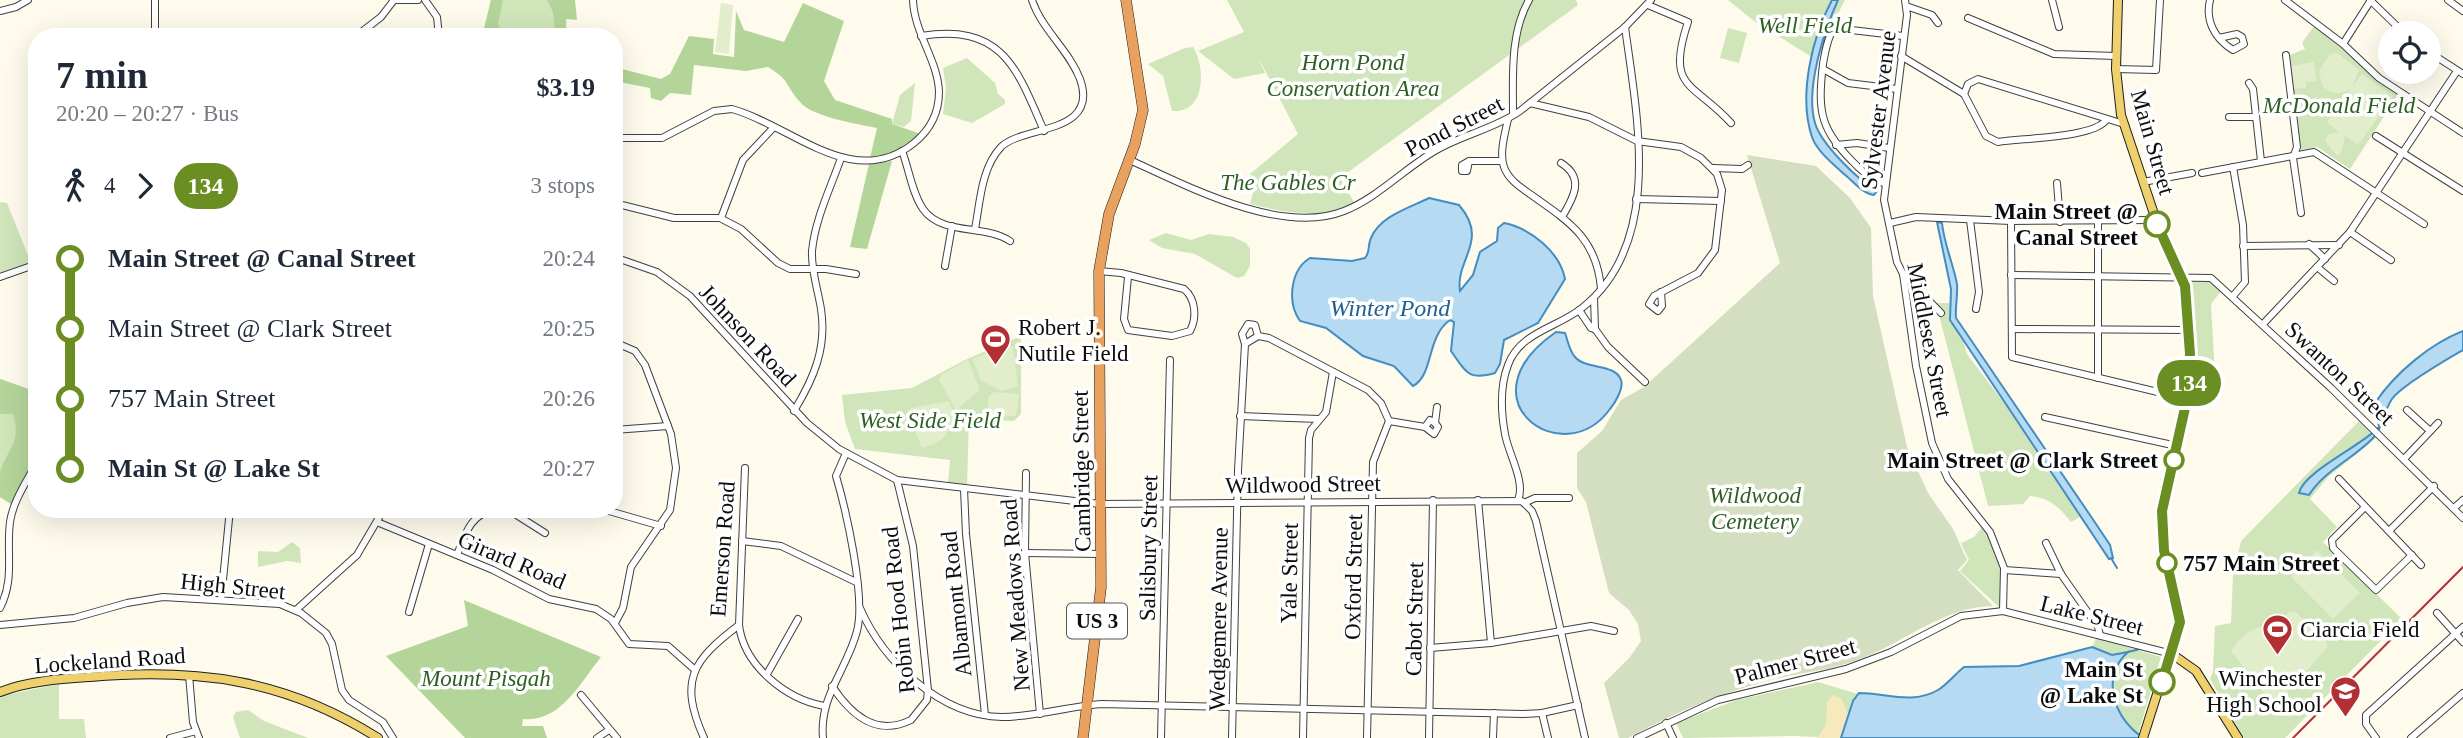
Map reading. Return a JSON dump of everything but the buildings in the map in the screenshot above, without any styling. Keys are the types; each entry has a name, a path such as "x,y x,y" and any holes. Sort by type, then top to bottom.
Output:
{"highway":[{"name":"Cambridge Street","path":"1083,738 1100,594 1099,271 1107,223 1141,126 1143,100 1126,0"}],"main road":[{"name":"Main Street","path":"2118,0 2116,69 2124,124 2156,220 2182,276 2190,375 2177,446 2165,490 2161,530 2180,622 2172,654 2143,737"},
{"path":"2172,654 2187,662 2201,677 2238,738"},
{"name":"Lockeland Road","path":"0,692 48,680 143,672 189,673 253,683 285,693 342,717 378,738"}],"street":[{"path":"0,11 16,7 28,0"},
{"path":"155,0 155,28"},
{"path":"367,28 381,17 395,0 418,0"},
{"path":"425,0 436,16 438,28"},
{"path":"623,138 662,138 724,109 738,111 842,158 871,161 902,151 929,128 937,108 938,81 921,36 914,0"},
{"path":"975,229 986,173 998,150 1014,139 1044,131 1071,118 1079,107 1082,89 1071,63 1043,23 1032,0"},
{"path":"1529,0 1516,39 1511,116 1503,160 1505,169 1515,183 1579,232 1595,256 1601,289"},
{"path":"2052,0 2059,27"},
{"path":"2116,69 2156,70 2160,0"},
{"path":"2210,0 2209,22 2219,38"},
{"path":"2285,0 2343,44 2378,78 2463,133"},
{"path":"2343,44 2371,0 2392,21"},
{"path":"2448,0 2463,11"},
{"path":"1649,2 1688,22 1679,58 1683,78 1694,93 1731,123"},
{"name":"Pond Street","path":"1130,160 1242,206 1283,216 1316,217 1338,213 1360,204 1447,144 1511,116 1625,27 1649,2"},
{"path":"1905,3 1932,15 1938,23"},
{"name":"Sylvester Avenue","path":"1890,223 1884,200 1884,183 1901,56 1905,3"},
{"path":"1968,18 2054,54 2116,56"},
{"path":"1585,738 1536,521 1521,501 1521,489 1505,435 1502,412 1509,362 1527,338 1579,310 1594,298 1628,247 1636,199 1637,141 1636,102 1625,27"},
{"path":"1884,183 1869,177 1836,145 1821,116 1823,69 1834,28 1903,36"},
{"path":"921,36 967,35 999,51 1021,77 1044,131"},
{"path":"2286,55 2297,147 2294,154 2301,213"},
{"path":"1901,56 1964,94 1986,136 1998,142 2085,131 2102,127 2106,120"},
{"path":"2263,324 2350,232 2430,111 2460,73 2441,60"},
{"path":"1823,69 1848,83 1897,89"},
{"path":"1964,94 1968,84 1979,79 2124,124"},
{"path":"2249,83 2261,161"},
{"path":"1530,103 1589,117 1637,141 1681,146 1713,168 1720,181 1721,201 1715,250 1698,273 1661,292"},
{"path":"2229,117 2255,117"},
{"path":"721,218 743,160 774,127"},
{"path":"2376,136 2463,191"},
{"path":"1836,145 1857,143 1889,148"},
{"path":"902,151 922,207 932,219 1010,241"},
{"path":"2202,173 2314,152 2424,224"},
{"path":"794,411 812,380 823,340 812,251 819,221 842,158"},
{"path":"1469,162 1503,160"},
{"path":"1561,163 1575,174 1577,181 1562,217"},
{"path":"1713,168 1742,169 1748,165"},
{"path":"2233,167 2244,246 2245,282 2233,296"},
{"path":"2143,182 2192,173"},
{"path":"2057,183 2060,222"},
{"path":"1636,199 1721,201"},
{"path":"623,205 674,218 721,218 741,229 784,266 797,270 856,274"},
{"path":"1890,223 1916,217 2060,222 2156,220"},
{"path":"1970,220 1979,292 1976,309"},
{"path":"2011,221 2012,357 2187,399"},
{"path":"2098,222 2098,378"},
{"name":"Middlesex Street","path":"1890,223 1897,262 1903,274 1916,366 1939,463 1961,498 1983,520 2004,570 2003,611"},
{"path":"945,266 952,226"},
{"path":"2350,232 2391,260"},
{"path":"2309,244 2325,259"},
{"path":"2244,246 2339,244"},
{"name":"Johnson Road","path":"623,260 657,272 690,296 794,411 819,435 846,453"},
{"path":"0,277 28,267"},
{"path":"2317,267 2334,282"},
{"path":"1099,271 1121,273 1128,277 1178,286 1188,291 1194,309 1190,331 1172,336 1128,330 1124,319 1128,277"},
{"path":"1903,274 1941,313"},
{"name":"Swanton Street","path":"2011,275 2211,278 2434,486 2463,518"},
{"path":"1594,298 1595,329"},
{"path":"1579,310 1608,347 1645,382"},
{"path":"1248,324 1255,325 1256,336 1245,344 1242,334 1248,324"},
{"path":"2012,329 2188,330"},
{"path":"1256,336 1333,372 1377,397 1389,421 1425,427 1434,434 1438,427 1435,423 1437,407"},
{"path":"615,623 623,608 632,567 661,526 671,505 676,468 668,426 640,356 623,344"},
{"name":"Wedgemere Avenue","path":"1232,738 1240,416 1245,344"},
{"name":"Salisbury Street","path":"1161,738 1170,360"},
{"name":"Yale Street","path":"1303,738 1310,438 1327,407 1333,372"},
{"path":"2407,410 2430,431"},
{"path":"1240,416 1320,419"},
{"path":"2045,416 2177,446"},
{"name":"Oxford Street","path":"1367,738 1373,463 1389,421"},
{"path":"1425,427 1430,421 1435,423"},
{"path":"2404,459 2438,423"},
{"path":"623,429 668,426"},
{"path":"823,738 824,706 854,642 860,608 847,509 836,476 846,453"},
{"name":"Wildwood Street","path":"846,453 897,480 1100,504 1521,501 1535,498 1569,498"},
{"name":"Emerson Road","path":"694,669 711,647 739,625 745,468"},
{"name":"New Meadows Road","path":"1026,473 1025,553 1040,714"},
{"path":"2339,479 2421,565"},
{"name":"Robin Hood Road","path":"832,686 859,718 882,727 901,725 911,720 927,700 913,546 897,480"},
{"path":"0,608 10,579 10,522 28,482"},
{"path":"2389,531 2434,486"},
{"name":"Albamont Road","path":"964,489 966,534 985,715"},
{"name":"Cabot Street","path":"1429,738 1433,500"},
{"path":"1478,500 1491,643"},
{"path":"2454,508 2463,500"},
{"path":"2365,507 2330,544 2377,590 2412,555"},
{"path":"623,515 661,526"},
{"path":"221,600 229,518"},
{"path":"296,610 357,555 379,518"},
{"path":"457,555 477,518"},
{"path":"521,518 545,533"},
{"path":"0,522 10,522"},
{"name":"Girard Road","path":"377,522 457,555 550,599 596,609 615,623 629,644 668,646 694,669"},
{"path":"742,541 781,547 856,582"},
{"path":"2046,542 2061,573 2098,628 2099,635"},
{"path":"409,612 429,544"},
{"path":"1025,553 1101,554"},
{"path":"2004,570 2061,573"},
{"name":"High Street","path":"0,625 74,618 146,598 280,604 296,610 326,633 332,644 342,690 349,700 376,715 393,738"},
{"path":"860,608 883,647 928,690 956,706 985,715 1040,714 1087,706 1233,706 1542,713 1578,705"},
{"name":"Lake Street","path":"2003,611 2172,654"},
{"name":"Palmer Street","path":"1636,738 1705,705 1746,692 1814,679 1846,669 1891,652 1961,616 2003,611"},
{"path":"2437,613 2463,642"},
{"path":"767,674 798,619"},
{"path":"739,625 754,658 785,693 799,700 824,706"},
{"path":"1430,648 1491,643 1591,626 1614,631"},
{"path":"2376,738 2364,719 2463,627"},
{"path":"694,669 694,711 704,738"},
{"path":"170,738 198,734 189,673"},
{"path":"2411,738 2463,693"},
{"path":"581,695 617,738"},
{"path":"1493,738 1494,713"},
{"path":"1542,713 1548,738"},
{"path":"1666,723 1673,738"},
{"path":"597,738 609,730"}],"green space":[{"path":"491,0 567,0 566,28 484,28"},
{"path":"491,0 503,0 498,24 500,28 484,28"},
{"path":"547,0 575,0 577,20 566,19 566,28 555,28 553,12"},
{"name":"Horn Pond Conservation Area","path":"1227,0 1576,0 1578,5 1340,178 1354,202 1328,211 1302,213 1250,204 1255,185 1250,174 1298,134 1258,57 1265,73 1234,79 1198,51 1244,32"},
{"name":"Well Field","path":"1728,0 1845,0 1815,59 1754,21"},
{"path":"721,3 733,5 729,54 715,52"},
{"path":"803,3 844,21 824,81 835,100 892,119 892,124 921,134 892,153 870,158 877,128 814,112 800,102 784,80 768,67 746,71 694,65 691,95 670,93 661,101 651,98 650,88 623,83 623,69 661,79 670,74 689,36 714,39 713,54 734,57 736,11 744,30 784,42"},
{"name":"McDonald Field","path":"2314,26 2378,80 2378,84 2383,84 2398,95 2350,169 2317,147 2301,150 2290,55 2305,49 2302,43"},
{"path":"1728,28 1747,33 1739,63 1720,58"},
{"path":"1193,47 1201,77 1197,98 1183,110 1172,111 1163,76 1148,64"},
{"path":"2337,53 2359,70 2352,87 2362,74 2393,96 2358,145 2345,136 2341,152 2337,156 2325,141 2329,134 2339,132 2327,122 2351,89 2339,93 2329,91 2322,85 2319,71 2330,54"},
{"path":"967,58 995,83 998,94 1005,100 1005,104 972,123 943,114 946,88 943,68"},
{"path":"2314,62 2316,81 2306,82 2306,88 2294,89 2291,66"},
{"path":"915,83 911,121 904,127 892,124 900,95"},
{"name":"Wildwood Cemetery","path":"1747,155 1816,166 1850,198 1871,228 1873,296 1907,447 1928,493 1953,529 1967,560 1958,570 1993,606 1957,612 1855,661 1778,678 1713,698 1628,738 1619,738 1604,683 1630,657 1641,641 1638,624 1629,610 1609,593 1586,502 1577,488 1577,453 1602,431 1621,400 1644,387 1780,263"},
{"path":"892,161 867,249 850,247 869,164"},
{"path":"0,202 7,203 28,255 28,266 0,277"},
{"path":"1166,233 1191,240 1209,234 1233,237 1246,243 1250,249 1250,266 1244,276 1237,278 1195,254 1162,248 1149,240"},
{"path":"2190,280 2211,280 2222,290 2211,304 2215,376 2195,376"},
{"path":"1936,303 1952,303 1967,354 2087,513 2071,522 2054,504 2030,496 2023,504 1988,506"},
{"name":"West Side Field","path":"1021,336 1021,414 1014,421 969,419 967,485 948,483 950,460 855,449 845,422 842,395 912,388 967,359"},
{"name":"Robert J. Nutile Field","path":"1009,345 1013,347 1018,386 1001,391 981,380 972,359"},
{"path":"968,360 980,390 956,410 939,380 941,375"},
{"path":"0,379 28,389 28,471 11,504 0,497"},
{"path":"0,379 28,389 28,471 11,504 0,497 0,474 14,440 15,424 13,414 0,414"},
{"path":"994,392 1019,394 1016,416 993,417 988,414 988,397"},
{"path":"949,401 953,417 948,431 937,442 922,448 908,414 911,408"},
{"path":"2359,421 2376,438 2328,477 2310,499 2337,527 2323,542 2402,619 2285,738 2244,738 2210,679 2213,671 2215,626 2231,623 2233,576 2241,541"},
{"path":"1984,525 2002,573 2002,604 1999,607 1960,571 1969,560 1961,543 1974,537"},
{"path":"292,542 300,548 301,563 287,561 258,567 258,551 278,552"},
{"path":"2317,550 2360,593 2333,619 2291,577"},
{"name":"Mount Pisgah","path":"464,600 601,657 559,708 536,719 523,719 522,726 543,726 547,738 465,738 386,656 468,626"},
{"name":"Ciarcia Field","path":"2289,612 2296,612 2327,643 2327,648 2280,701 2272,702 2231,651 2239,640 2254,629 2275,622"},
{"path":"2096,638 2161,657 2138,734 2121,716 2114,695 2115,674 2126,653 2112,655 2092,647"},
{"path":"1818,682 1858,694 1841,738 1683,738 1676,723 1737,700"},
{"path":"59,684 59,719 84,719 86,738 0,738 0,696"},
{"path":"248,710 264,721 308,738 240,738 233,717 236,712"}],"sand":[{"path":"1833,695 1841,698 1849,716 1841,738 1817,738 1826,725 1827,702"}],"water":[{"path":"1832,0 1838,0 1817,60 1814,77 1812,94 1815,123 1841,161 1877,191 1874,195 1858,187 1821,152 1814,142 1808,121 1806,104 1809,67 1818,31"},
{"name":"Winter Pond","path":"1429,198 1459,205 1472,229 1472,240 1462,269 1460,291 1473,275 1480,252 1497,241 1498,228 1504,223 1524,230 1542,243 1557,260 1565,279 1538,323 1504,340 1500,364 1495,373 1479,376 1464,369 1451,351 1454,322 1450,320 1437,336 1420,381 1413,386 1394,366 1363,356 1326,328 1300,321 1292,296 1295,278 1303,263 1310,258 1352,261 1365,258 1371,238 1381,224"},
{"path":"1937,222 1942,223 1957,284 1956,318 2110,545 2113,558 2109,559 1950,320 1951,289"},
{"path":"2463,331 2463,350 2397,393 2389,404 2379,429 2373,438 2323,478 2309,495 2299,493 2311,476 2379,427 2375,403 2403,370 2438,344"},
{"path":"1556,332 1565,333 1571,351 1580,361 1613,371 1622,383 1610,409 1590,427 1568,434 1547,431 1529,420 1518,403 1517,381 1529,357"},
{"path":"2092,647 2112,655 2128,652 2119,662 2114,674 2114,698 2125,721 2144,738 1841,738 1853,701 1859,693 1918,697 1938,690 1964,667 2019,666"}],"waterway":[{"path":"2111,558 2117,568"},
{"path":"2128,652 2140,649"}],"railway":[{"path":"2293,738 2463,567"}],"bus line":[{"name":"134","path":"2157,224 2185,286 2190,354 2187,399 2162,511 2164,550 2180,622 2162,682"}],"place":[{"name":"Main Street @ Canal Street","path":"2157,224"},
{"name":"Robert J. Nutile Field","path":"995,367"},
{"name":"Main Street @ Clark Street","path":"2174,460"},
{"name":"757 Main Street","path":"2167,563"},
{"name":"Ciarcia Field","path":"2277,656"},
{"name":"Main St @ Lake St","path":"2162,682"},
{"name":"Winchester High School","path":"2345,718"}],"park label":[{"name":"The Gables Cr","path":"1288,182"}]}
